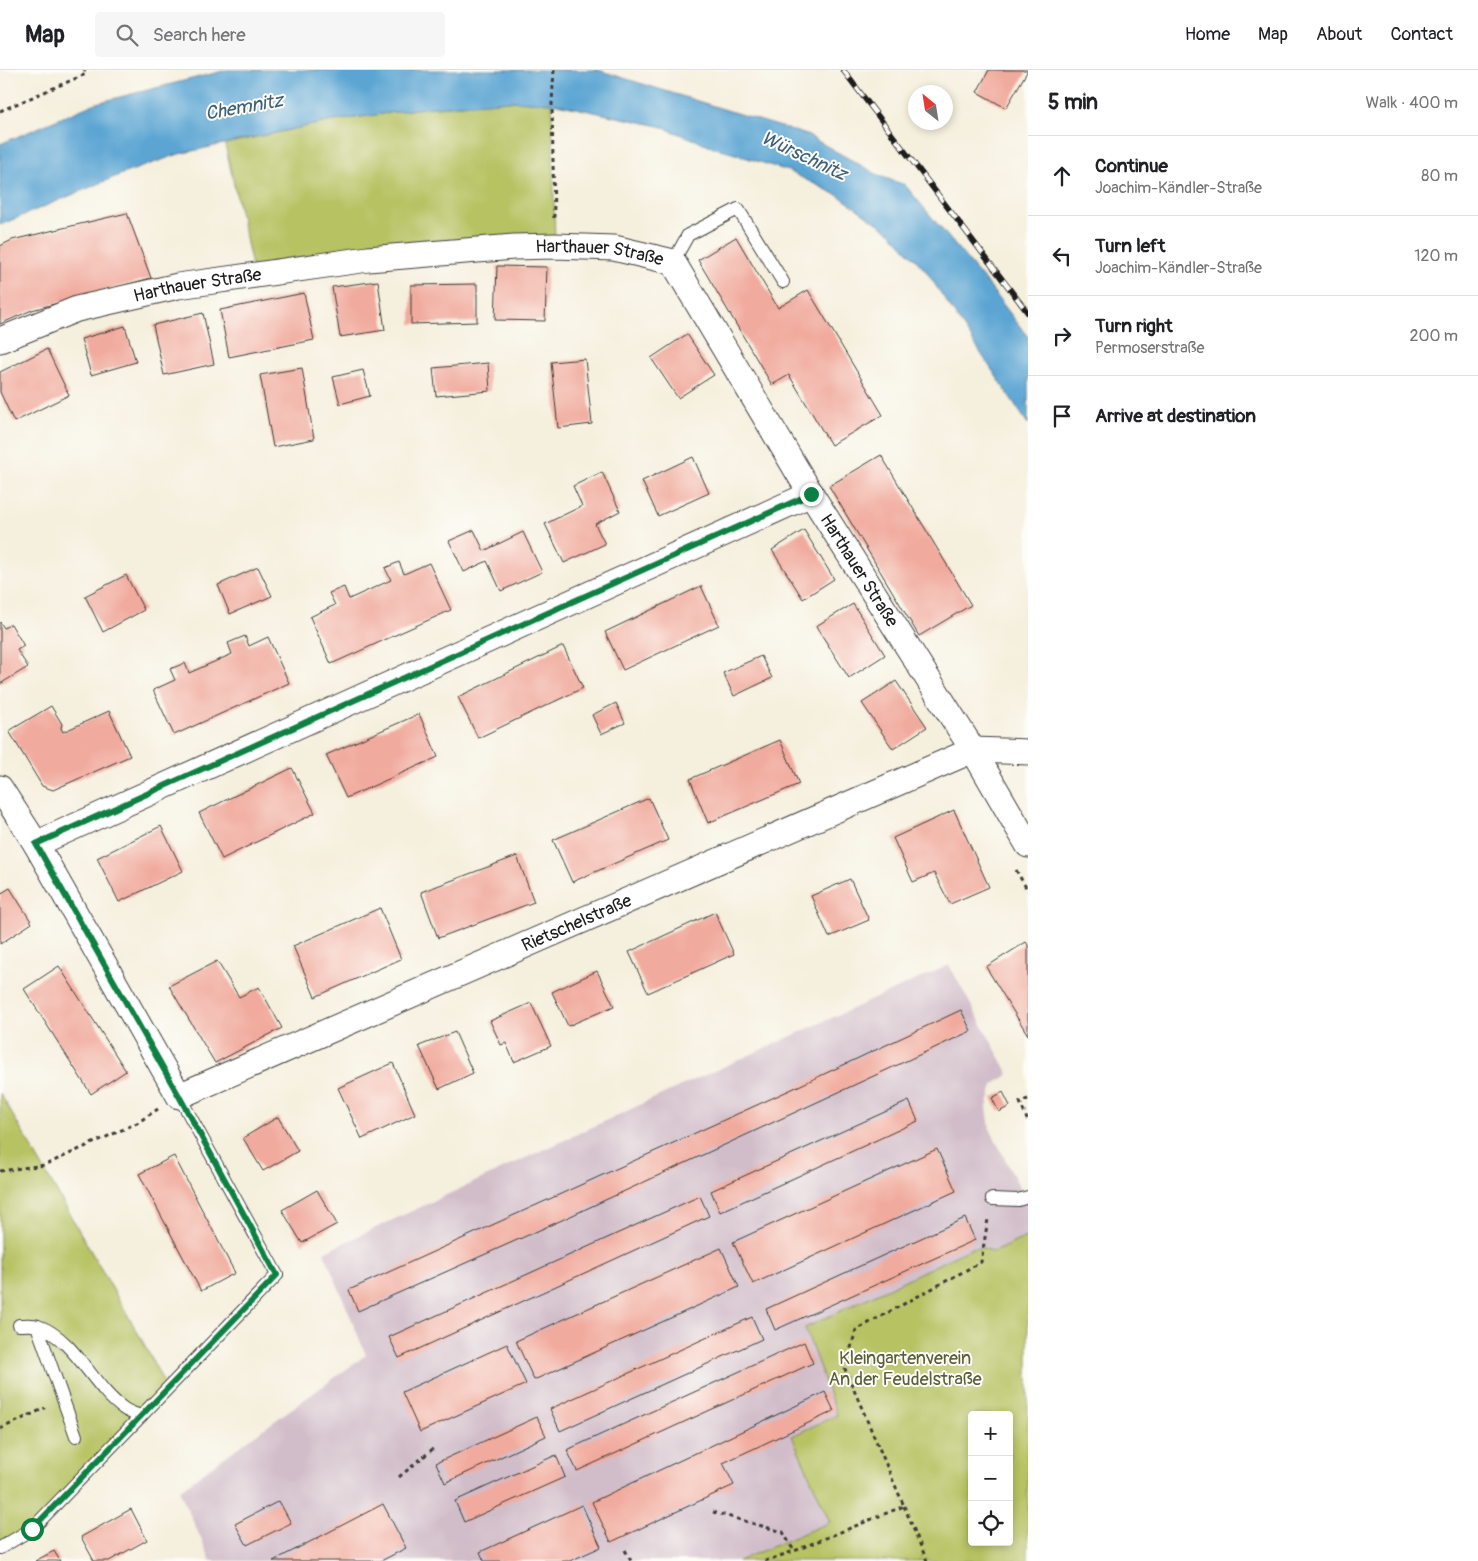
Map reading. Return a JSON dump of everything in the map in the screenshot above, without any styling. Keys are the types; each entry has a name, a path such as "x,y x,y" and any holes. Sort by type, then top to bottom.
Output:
{"street":[{"name":"Harthauer Straße","path":"0,340 77,309 178,286 368,259 514,247 555,246 614,248 673,262 811,494 973,750 1028,845"},
{"path":"36,844 811,494"},
{"path":"973,750 1028,752"},
{"name":"Rietschelstraße","path":"179,1096 973,750"},
{"path":"0,788 36,844 179,1096"}],"lane":[{"path":"673,262 688,235 738,209 783,282"},
{"path":"0,1548 32,1529 277,1275 179,1096"},
{"path":"992,1199 1018,1200 1028,1197"},
{"path":"19,1325 37,1326 55,1335 74,1354 114,1401 125,1410 141,1416"},
{"path":"37,1326 76,1436"}],"path":[{"path":"0,111 86,74 84,70"},
{"path":"554,70 552,103 555,246"},
{"path":"0,1171 45,1165 137,1123 179,1096"},
{"path":"1028,1098 1020,1102 1028,1122"},
{"path":"927,1561 845,1369 856,1330 981,1262 992,1199"},
{"path":"0,1429 63,1399"},
{"path":"399,1477 434,1448"},
{"path":"765,1561 904,1506"},
{"path":"712,1512 783,1532 794,1551"},
{"path":"625,1550 630,1561"}],"shaded area":[{"path":"949,965 1009,1074 993,1085 987,1107 990,1129 1028,1204 1028,1236 994,1252 983,1248 837,1415 792,1436 831,1522 738,1561 211,1561 179,1490 366,1355 324,1252 672,1090"}],"green space":[{"path":"509,101 552,103 555,246 254,275 225,144 327,122 423,108"},
{"path":"0,1093 142,1340 167,1389 32,1529 0,1548"},
{"name":"Kleingartenverein An der Feudelstraße","path":"1028,1236 1028,1561 738,1561 830,1522 792,1436 837,1415 805,1328 972,1248 983,1248 994,1252"}],"water":[{"path":"227,70 598,70 807,135 880,176 905,185 990,287 1028,337 1028,424 926,271 890,232 839,196 788,171 716,148 659,126 552,103 509,101 423,108 327,122 237,141 179,154 122,174 0,225 0,144 96,103"}],"building":[{"path":"989,70 1028,70 1006,108 977,92"},
{"path":"127,213 151,278 32,310 0,324 0,246 12,240"},
{"path":"736,237 778,308 808,290 883,415 831,445 789,375 772,385 698,260"},
{"path":"497,266 547,267 545,321 495,320"},
{"path":"378,281 385,330 340,337 332,287"},
{"path":"477,284 477,322 411,324 411,285"},
{"path":"304,293 314,340 229,357 220,310"},
{"path":"203,313 214,364 164,375 153,325"},
{"path":"125,326 136,362 91,375 81,339"},
{"path":"687,334 714,375 678,398 651,358"},
{"path":"47,349 69,395 14,422 0,392 0,372"},
{"path":"585,359 592,424 558,428 551,362"},
{"path":"488,363 490,391 436,396 433,368"},
{"path":"302,368 314,439 273,447 260,375"},
{"path":"363,370 370,396 340,404 333,377"},
{"path":"881,455 971,605 919,636 829,486"},
{"path":"693,457 709,493 658,516 642,481"},
{"path":"602,472 620,511 595,524 605,544 564,563 545,524 582,506 573,486"},
{"path":"474,530 484,551 523,532 542,572 501,591 487,561 464,572 449,541"},
{"path":"804,530 834,579 803,599 772,550"},
{"path":"399,562 404,574 429,563 451,610 331,664 310,617 335,605 329,593 344,587 349,599 391,580 385,568"},
{"path":"258,567 272,596 230,614 218,585"},
{"path":"126,575 144,610 103,632 85,596"},
{"path":"701,586 719,625 623,670 605,632"},
{"path":"853,604 885,655 849,678 816,626"},
{"path":"0,622 4,628 11,624 24,646 17,650 28,667 0,684"},
{"path":"245,636 249,646 268,637 289,683 174,735 153,690 175,680 170,669 185,663 189,673 232,654 228,643"},
{"path":"563,646 583,688 478,738 458,697"},
{"path":"761,656 772,678 734,696 723,673"},
{"path":"896,681 927,727 893,749 862,703"},
{"path":"616,703 625,723 601,734 592,715"},
{"path":"51,706 62,724 63,732 109,711 130,756 53,790 42,786 9,731"},
{"path":"419,714 438,757 346,798 326,755"},
{"path":"780,740 799,784 708,823 690,779"},
{"path":"292,768 315,813 222,859 199,813"},
{"path":"649,798 668,840 572,882 553,840"},
{"path":"954,810 989,887 950,904 934,873 913,882 893,838"},
{"path":"161,826 183,871 119,902 97,858"},
{"path":"517,856 534,902 438,938 421,892"},
{"path":"850,879 869,920 829,937 811,896"},
{"path":"10,888 32,923 0,944 0,894"},
{"path":"380,908 401,959 315,997 293,946"},
{"path":"715,912 734,954 648,993 629,952"},
{"path":"1026,942 1028,945 1028,1035 986,967"},
{"path":"217,961 239,997 259,987 282,1028 215,1063 169,986"},
{"path":"59,966 126,1071 91,1094 24,989"},
{"path":"597,971 614,1006 568,1026 552,992"},
{"path":"531,1003 551,1046 514,1062 506,1043 501,1045 490,1021"},
{"path":"961,1010 971,1031 562,1220 358,1311 349,1290 790,1090"},
{"path":"455,1032 473,1073 439,1089 419,1046"},
{"path":"393,1063 415,1114 362,1139 338,1088"},
{"path":"1003,1092 1010,1106 999,1112 992,1098"},
{"path":"909,1101 918,1121 720,1212 711,1191"},
{"path":"278,1117 298,1151 263,1171 243,1138"},
{"path":"937,1149 956,1191 753,1284 733,1242"},
{"path":"174,1156 235,1273 201,1291 139,1174"},
{"path":"317,1190 337,1224 302,1243 282,1210"},
{"path":"700,1196 709,1216 399,1358 389,1337"},
{"path":"965,1218 975,1240 775,1330 766,1309"},
{"path":"721,1248 739,1287 534,1380 516,1341"},
{"path":"752,1317 762,1339 560,1431 550,1409"},
{"path":"804,1342 813,1363 577,1471 567,1450"},
{"path":"507,1344 526,1384 420,1432 402,1392"},
{"path":"825,1392 834,1411 723,1463 734,1485 611,1542 592,1502"},
{"path":"537,1417 546,1436 445,1483 436,1463"},
{"path":"556,1455 565,1477 464,1522 455,1501"},
{"path":"279,1501 291,1523 247,1545 235,1524"},
{"path":"383,1504 406,1548 381,1561 273,1561"},
{"path":"582,1505 601,1547 570,1561 484,1561 480,1552"},
{"path":"131,1509 147,1540 109,1561 94,1561 81,1537"},
{"path":"54,1551 60,1561 35,1561"}],"railway":[{"path":"843,70 1028,313"}],"route":[{"path":"32,1529 277,1275 179,1096 36,844 811,494"}],"water label":[{"name":"Chemnitz","path":"244,107"},
{"name":"Würschnitz","path":"804,156"}]}
